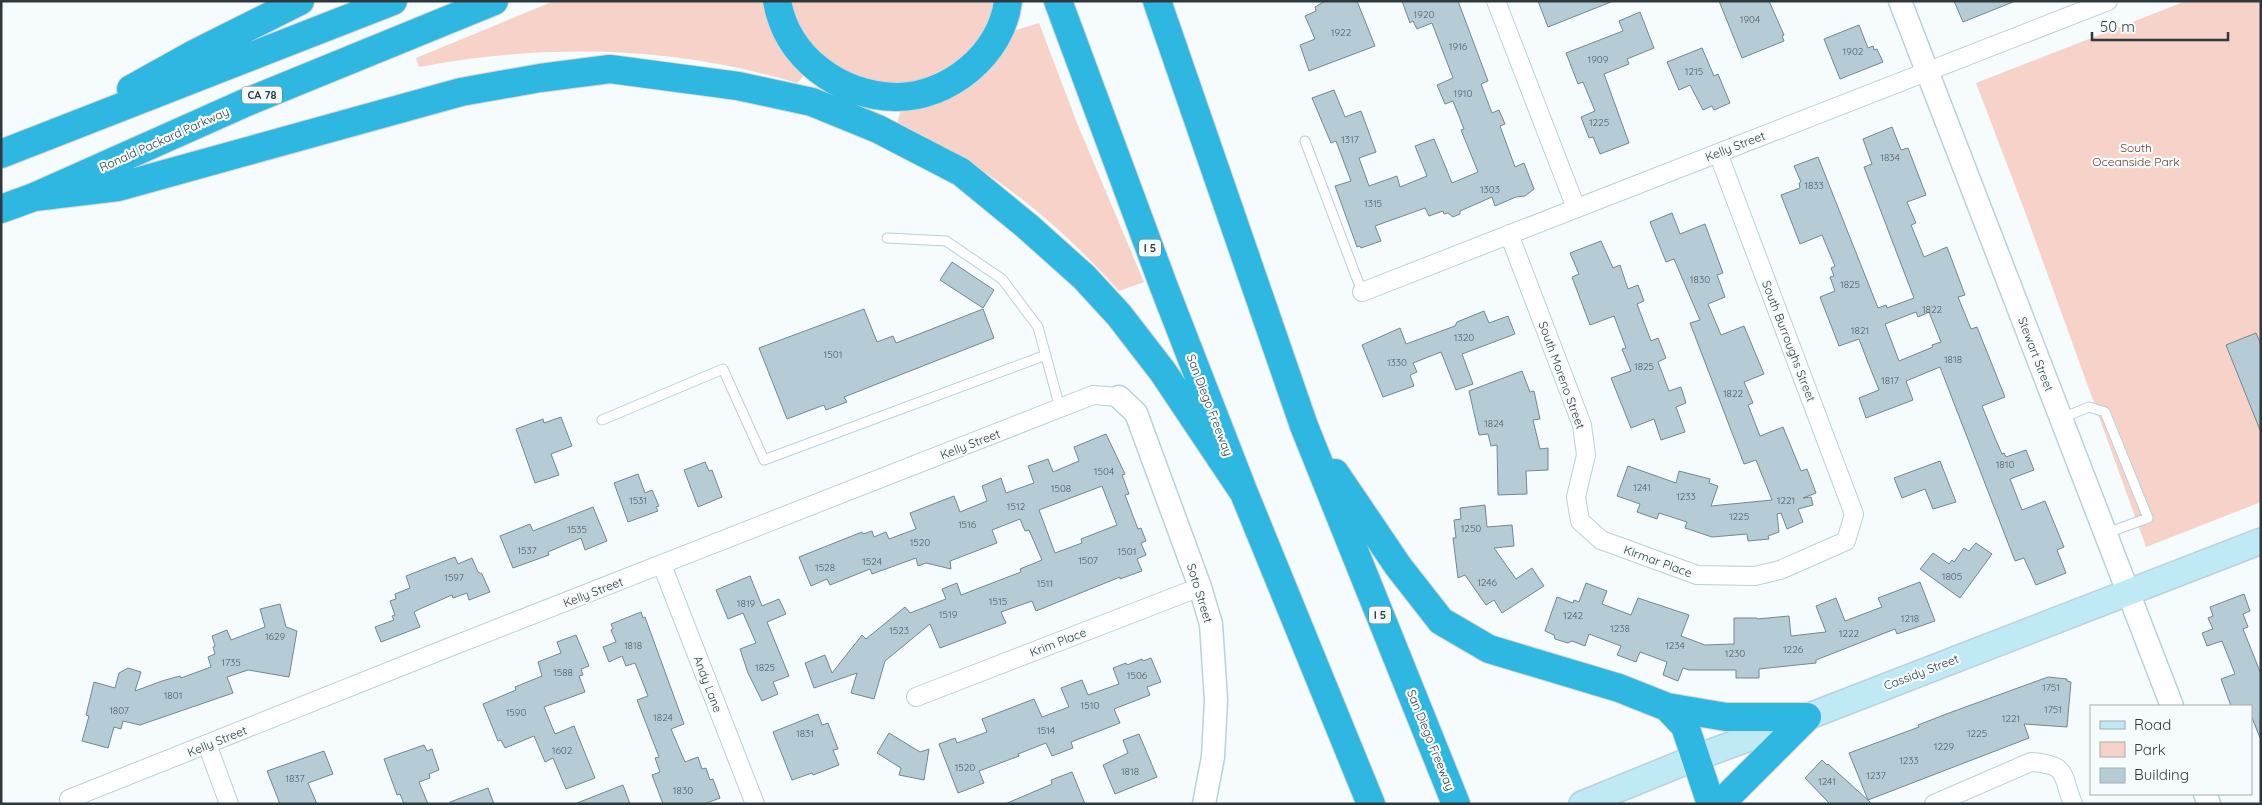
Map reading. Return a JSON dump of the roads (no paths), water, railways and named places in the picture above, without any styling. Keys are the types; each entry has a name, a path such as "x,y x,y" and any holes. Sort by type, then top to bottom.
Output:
{"highway":[{"path":"40,139 194,54 300,1"},
{"path":"1,154 393,1"},
{"name":"Ronald Packard Parkway","path":"1,209 34,197 247,102 494,1"},
{"path":"777,1 786,30 804,58 817,69 830,78 860,91 896,97 914,95 935,89 970,70 986,53 996,38 1007,14 1008,1"},
{"name":"San Diego Freeway","path":"1058,1 1164,287 1244,493 1372,804"},
{"name":"San Diego Freeway","path":"1157,1 1304,426 1456,804"},
{"path":"34,197 118,186 461,92 540,78 610,69 738,86 812,102 878,130 961,172 1027,226 1084,277 1119,315 1163,372 1244,493"},
{"path":"1304,426 1398,566 1441,621 1488,649 1619,688 1667,708 1726,717 1807,717"},
{"path":"1667,708 1685,726 1711,804"},
{"path":"1720,804 1807,717"}],"main road":[{"name":"Cassidy Street","path":"1582,804 1695,758 1807,717 2261,541"}],"street":[{"path":"1496,1 1576,208"},
{"name":"Stewart Street","path":"1900,1 2172,705"},
{"name":"Kelly Street","path":"1362,292 2108,1"},
{"name":"South Burroughs Street","path":"1718,153 1854,514 1850,530"},
{"name":"South Moreno Street","path":"1509,234 1582,425 1586,455 1576,497 1580,521"},
{"name":"Kelly Street","path":"70,799 1060,408 1093,396 1119,397"},
{"name":"Soto Street","path":"1119,397 1136,414 1200,586 1210,624 1216,700 1213,757 1204,804"},
{"name":"Kirmar Place","path":"1580,521 1601,540 1697,575 1755,576 1780,570 1846,542 1850,530"},
{"name":"Andy Lane","path":"662,565 755,804"},
{"name":"Krim Place","path":"916,697 1200,586"},
{"path":"207,744 229,804"},
{"path":"1934,804 2031,762 2047,763 2058,767 2066,777 2066,786 2073,804"}],"lane":[{"path":"1305,141 1362,292"},
{"path":"887,238 946,241 1002,279 1038,327 1060,408"},
{"path":"602,420 723,369 764,460 1046,355"},
{"path":"2061,418 2089,407 2105,412 2148,518 2106,533"}],"park label":[{"name":"South Oceanside Park","path":"2136,154"}]}
